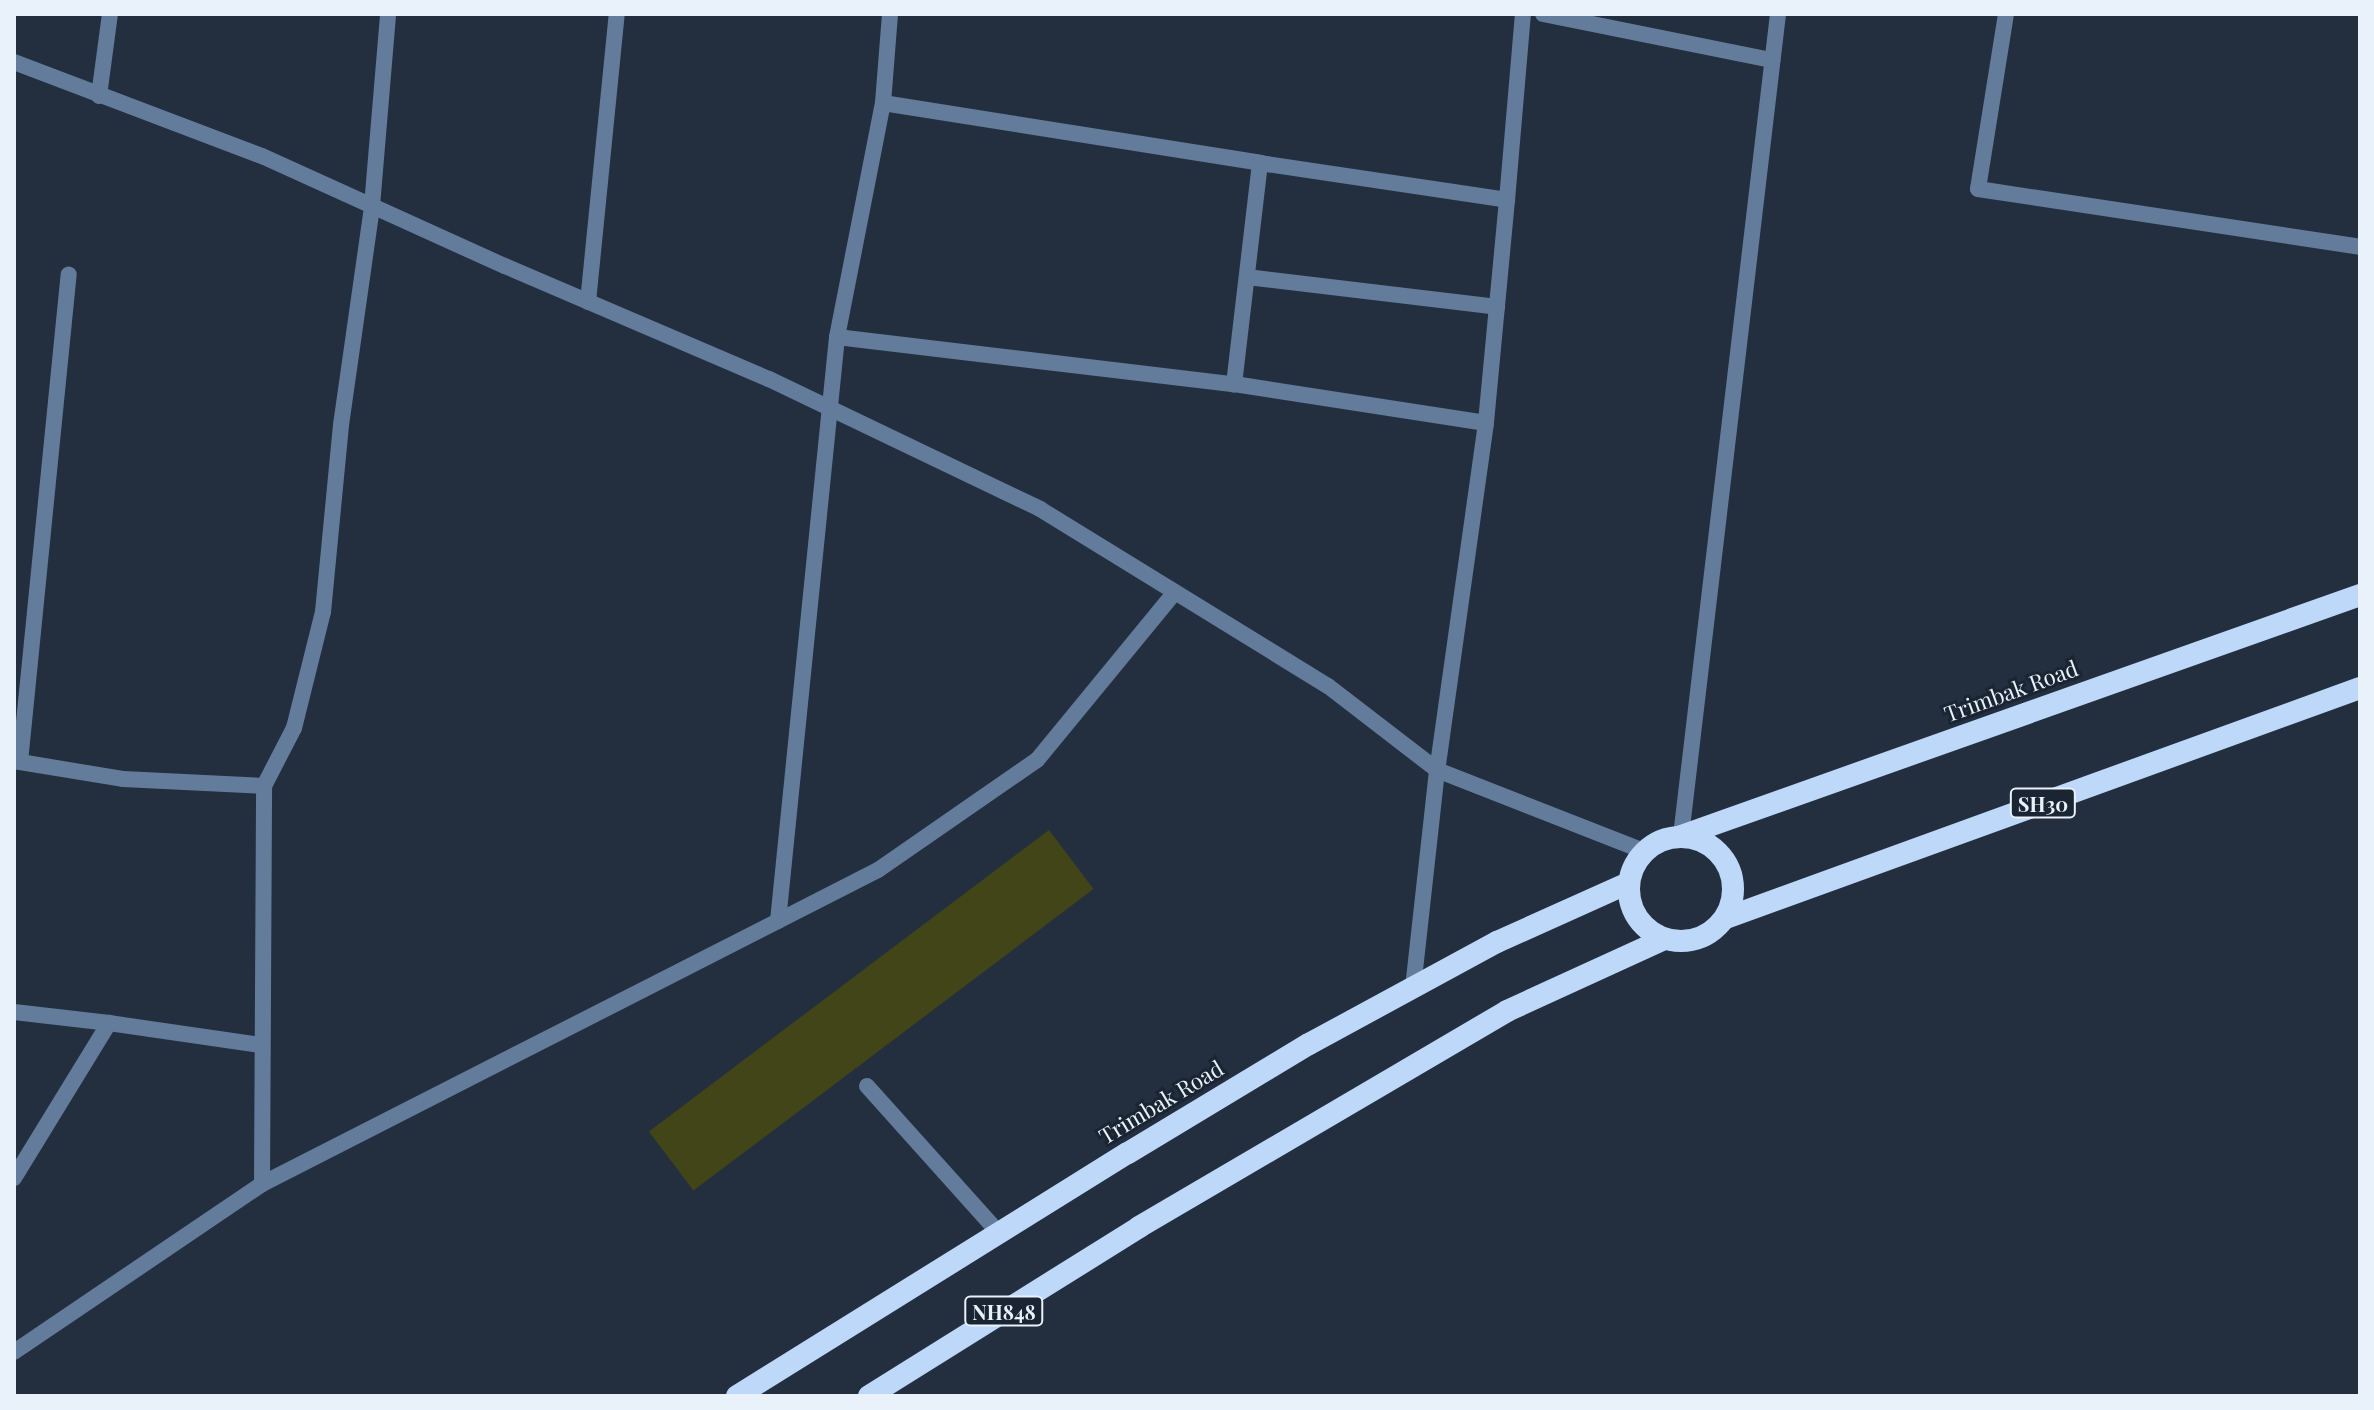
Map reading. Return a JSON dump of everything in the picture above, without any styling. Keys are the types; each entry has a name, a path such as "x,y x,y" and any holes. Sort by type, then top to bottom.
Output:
{"highway":[{"name":"Trimbak Road","path":"1681,836 2360,595"},
{"name":"SH30","path":"1726,918 2360,688"},
{"path":"1681,836 1709,844 1731,869 1734,894 1726,918 1699,939 1682,942 1664,939 1648,930 1636,917 1628,883 1633,865 1644,851 1658,841 1681,836"},
{"name":"Trimbak Road","path":"737,1396 1309,1044 1497,942 1628,883"},
{"name":"NH848","path":"869,1396 1139,1227 1507,1011 1664,939"}],"street":[{"path":"99,96 110,14"},
{"path":"262,1184 260,1045 264,786 294,728 323,612 341,425 372,206 388,14"},
{"path":"588,302 617,14"},
{"path":"778,921 837,337 883,103 890,14"},
{"path":"1413,988 1437,770 1486,423 1523,14"},
{"path":"1543,14 1772,60"},
{"path":"1681,836 1778,14"},
{"path":"2006,14 1978,189 2360,247"},
{"path":"14,62 262,156 830,408 1040,509 1328,686 1437,770 1644,851"},
{"path":"883,103 1507,200"},
{"path":"1234,384 1260,163"},
{"path":"69,274 17,762 123,779 264,786"},
{"path":"1247,277 1497,307"},
{"path":"837,337 1234,384 1486,423"},
{"path":"14,1352 262,1184 878,870 1037,760 1175,592"},
{"path":"14,1012 260,1045"},
{"path":"14,1178 109,1023"},
{"path":"867,1086 999,1233"}],"building":[{"path":"1049,830 1094,889 693,1191 649,1132"}]}
